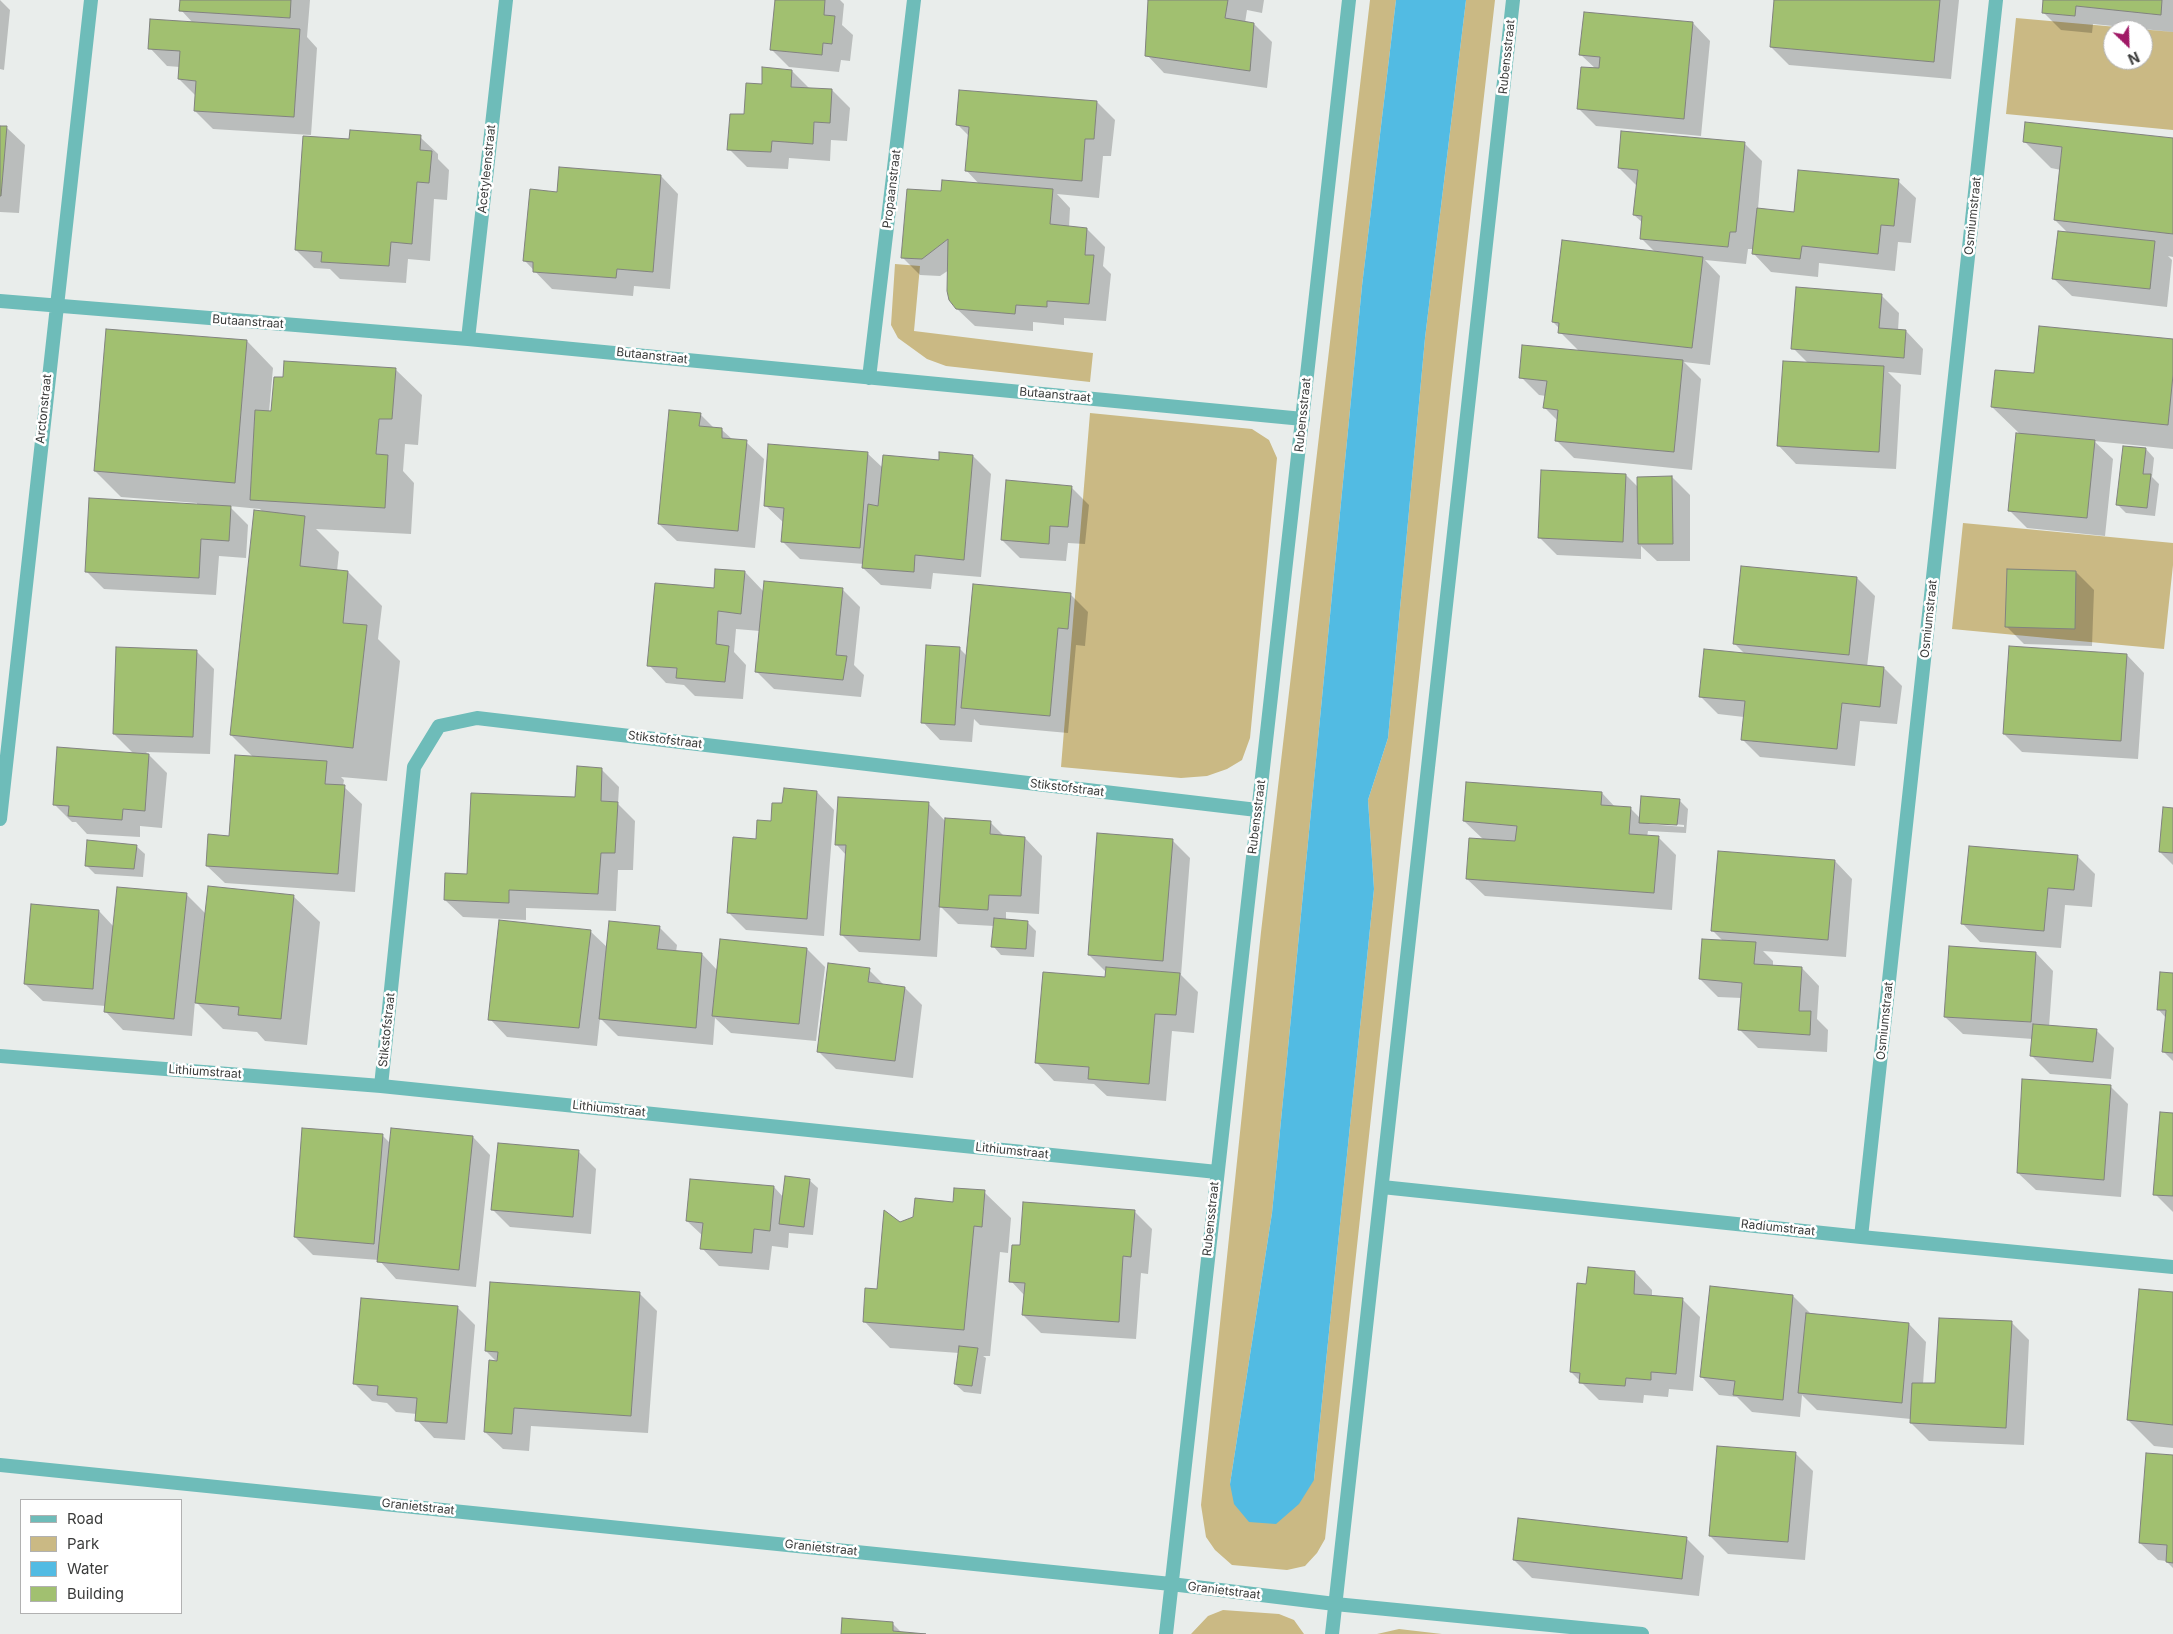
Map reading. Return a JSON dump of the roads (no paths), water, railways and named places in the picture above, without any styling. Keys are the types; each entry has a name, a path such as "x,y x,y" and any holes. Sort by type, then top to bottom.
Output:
{"street":[{"name":"Arctonstraat","path":"0,819 55,307 91,0"},
{"name":"Acetyleenstraat","path":"468,338 506,0"},
{"name":"Propaanstraat","path":"870,378 914,0"},
{"name":"Rubensstraat","path":"1166,1634 1216,1172 1303,419 1349,0"},
{"name":"Rubensstraat","path":"1332,1634 1513,0"},
{"name":"Osmiumstraat","path":"1862,1237 1996,0"},
{"name":"Butaanstraat","path":"0,301 55,307 468,338 1303,419"},
{"name":"Stikstofstraat","path":"381,1086 414,767 439,726 477,718 1257,810"},
{"name":"Lithiumstraat","path":"0,1056 381,1086 1216,1172"},
{"name":"Radiumstraat","path":"1382,1187 1862,1237 2173,1266"},
{"name":"Granietstraat","path":"0,1464 1171,1584 1335,1604 1642,1634"}],"water":[{"path":"1396,0 1466,0 1425,338 1388,738 1368,800 1374,889 1314,1480 1299,1504 1276,1524 1249,1522 1234,1504 1230,1484 1272,1213 1362,286"}]}
